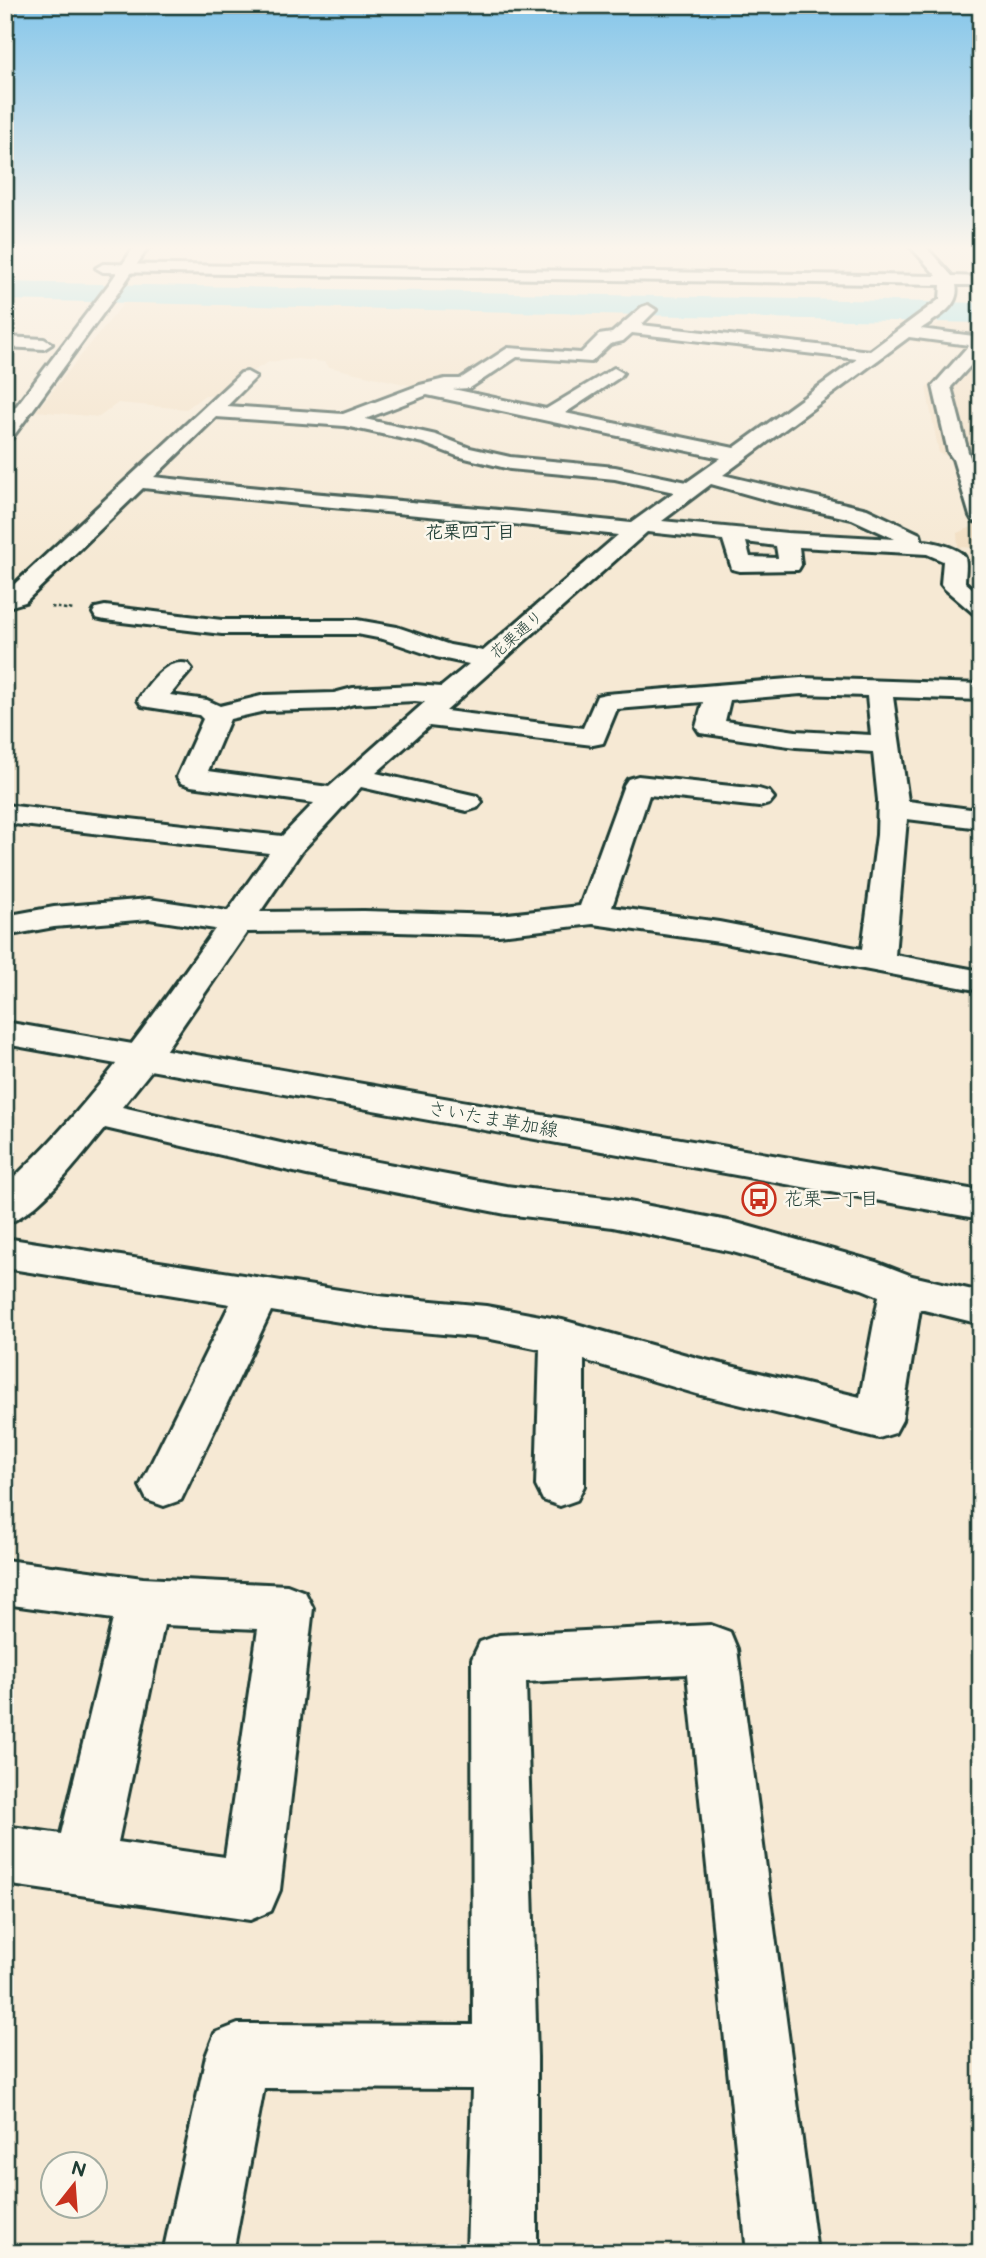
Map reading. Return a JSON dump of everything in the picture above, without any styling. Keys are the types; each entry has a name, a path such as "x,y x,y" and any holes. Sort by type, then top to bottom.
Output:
{"main road":[{"path":"29,364 39,351"},
{"path":"5,434 67,351"},
{"path":"345,420 426,389 444,384 464,384 514,352 585,358 592,351"},
{"path":"832,351 872,356"},
{"name":"花栗通り","path":"5,1210 58,1160 97,1114 141,1059 290,846 345,787 639,527 879,351"},
{"path":"975,358 942,386 955,438 981,516"},
{"path":"547,416 614,373"},
{"path":"5,601 18,597 247,377"},
{"path":"426,389 737,455"},
{"path":"213,411 345,420 429,439 464,452 510,463 699,483 859,514 954,558 953,584 981,608"},
{"path":"955,438 981,438"},
{"path":"473,512 510,463"},
{"path":"139,481 266,496 733,535 740,564 790,565 787,540 975,551"},
{"path":"105,613 222,627 357,627 388,632 445,652 489,660"},
{"path":"179,669 151,700 207,708 217,718 191,777 345,787 467,802"},
{"path":"424,717 593,737 606,702 801,686 981,692"},
{"path":"877,961 892,835 892,808 879,688"},
{"path":"214,715 265,703 335,701 354,696 415,693 448,696"},
{"path":"718,694 710,727 796,739 886,744"},
{"path":"593,915 638,785 759,799"},
{"path":"892,808 972,818 981,815"},
{"path":"5,814 182,836 290,846"},
{"path":"5,926 54,917 149,909 237,922 364,921 499,925 593,915 719,932 981,981"},
{"name":"さいたま草加線","path":"5,1033 981,1206"},
{"path":"97,1114 320,1165 506,1200 613,1213 733,1237 876,1278 902,1289 981,1308"},
{"path":"5,1253 378,1312 486,1322 562,1337 697,1376 879,1420 902,1289"},
{"path":"164,1486 258,1292"},
{"path":"560,1486 562,1337"},
{"path":"5,1582 143,1601 287,1608 250,1890 83,1867 8,1864"},
{"path":"83,1867 143,1601"},
{"path":"502,2253 505,2057 499,1659 711,1649 782,2253"},
{"path":"198,2253 238,2056 505,2057"}],"shaded area":[{"path":"85,351 589,351 586,354 498,352 492,360 454,382 422,388 329,367 324,362 297,359 269,362 253,371 242,372 215,396 205,395 186,409 118,403 99,417 36,411"},
{"path":"960,351 981,351 981,548 958,547 957,533 972,527 950,457 939,453 926,388"}],"place":[{"name":"花栗一丁目","path":"759,1199"}],"district":[{"name":"花栗四丁目","path":"470,532"}]}
